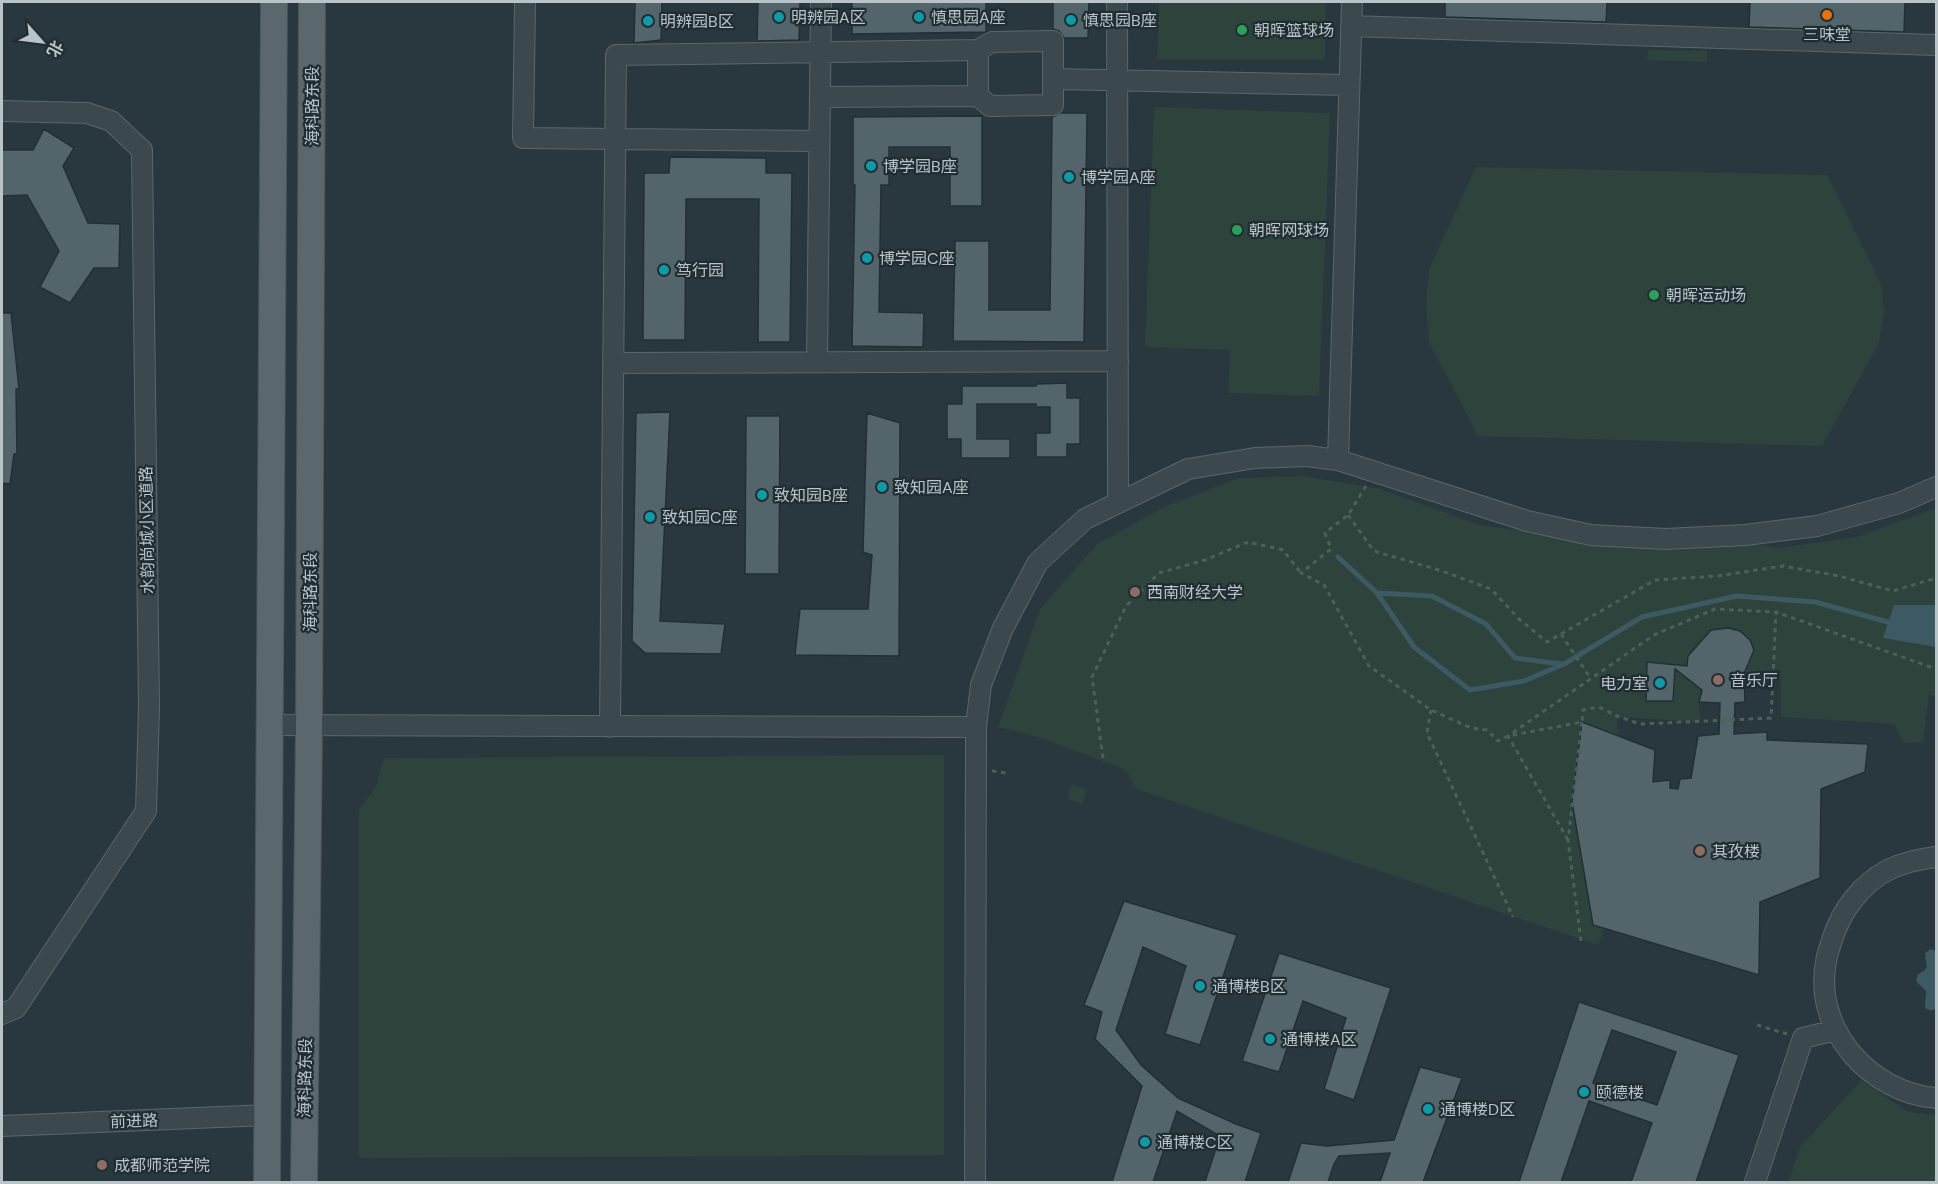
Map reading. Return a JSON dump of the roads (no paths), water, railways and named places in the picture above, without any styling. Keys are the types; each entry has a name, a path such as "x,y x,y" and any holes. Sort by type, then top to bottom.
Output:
{"main road":[{"path":"267,1182 274,2"},
{"name":"海科路东段","path":"304,1182 309,725 312,2"}],"street":[{"path":"525,2 523,138 819,141"},
{"path":"817,362 821,2"},
{"path":"1117,2 1118,502"},
{"path":"1338,460 1352,2"},
{"path":"1351,26 1936,45"},
{"path":"610,727 616,55 978,50 992,42 1053,41 1053,105 990,106 978,96 820,97"},
{"path":"978,50 978,96"},
{"path":"1053,79 1349,85"},
{"name":"水韵尚城小区道路","path":"2,111 87,113 111,121 142,150 149,707 146,811 16,1008 2,1014"},
{"path":"613,363 1118,361"},
{"path":"975,1182 976,727 981,685 1003,628 1038,562 1085,519 1188,469 1255,458 1307,456 1338,460 1527,521 1591,535 1666,539 1744,535 1817,526 1899,502 1936,488"},
{"path":"268,725 976,727"},
{"path":"1936,857 1912,861 1887,871 1865,887 1849,904 1837,924 1825,963 1825,990 1829,1011 1836,1030 1851,1053 1870,1072 1892,1087 1921,1097 1936,1098"},
{"path":"1755,1182 1803,1038 1836,1030"},
{"name":"前进路","path":"2,1126 267,1115"}],"water":[{"path":"1894,605 1936,605 1936,647 1883,638"},
{"path":"1931,949 1936,951 1936,1009 1931,1010 1925,1005 1926,991 1916,981 1918,974 1927,967 1925,953"}],"waterway":[{"path":"1338,557 1377,593 1414,647 1470,690 1524,681 1564,664 1642,617 1737,596 1815,602 1888,622"},
{"path":"1377,593 1432,596 1486,624 1515,658 1562,664"}],"place":[{"name":"三味堂","path":"1827,15"},
{"name":"明辨园A区","path":"779,17"},
{"name":"慎思园A座","path":"919,17"},
{"name":"慎思园B座","path":"1071,20"},
{"name":"明辨园B区","path":"648,21"},
{"name":"朝晖篮球场","path":"1242,30"},
{"name":"博学园B座","path":"871,166"},
{"name":"博学园A座","path":"1069,177"},
{"name":"朝晖网球场","path":"1237,230"},
{"name":"博学园C座","path":"867,258"},
{"name":"笃行园","path":"664,270"},
{"name":"朝晖运动场","path":"1654,295"},
{"name":"致知园A座","path":"882,487"},
{"name":"致知园B座","path":"762,495"},
{"name":"致知园C座","path":"650,517"},
{"name":"西南财经大学","path":"1135,592"},
{"name":"音乐厅","path":"1718,680"},
{"name":"电力室","path":"1660,683"},
{"name":"其孜楼","path":"1700,851"},
{"name":"通博楼B区","path":"1200,986"},
{"name":"通博楼A区","path":"1270,1039"},
{"name":"颐德楼","path":"1584,1092"},
{"name":"通博楼D区","path":"1428,1109"},
{"name":"通博楼C区","path":"1145,1142"},
{"name":"成都师范学院","path":"102,1165"}]}
